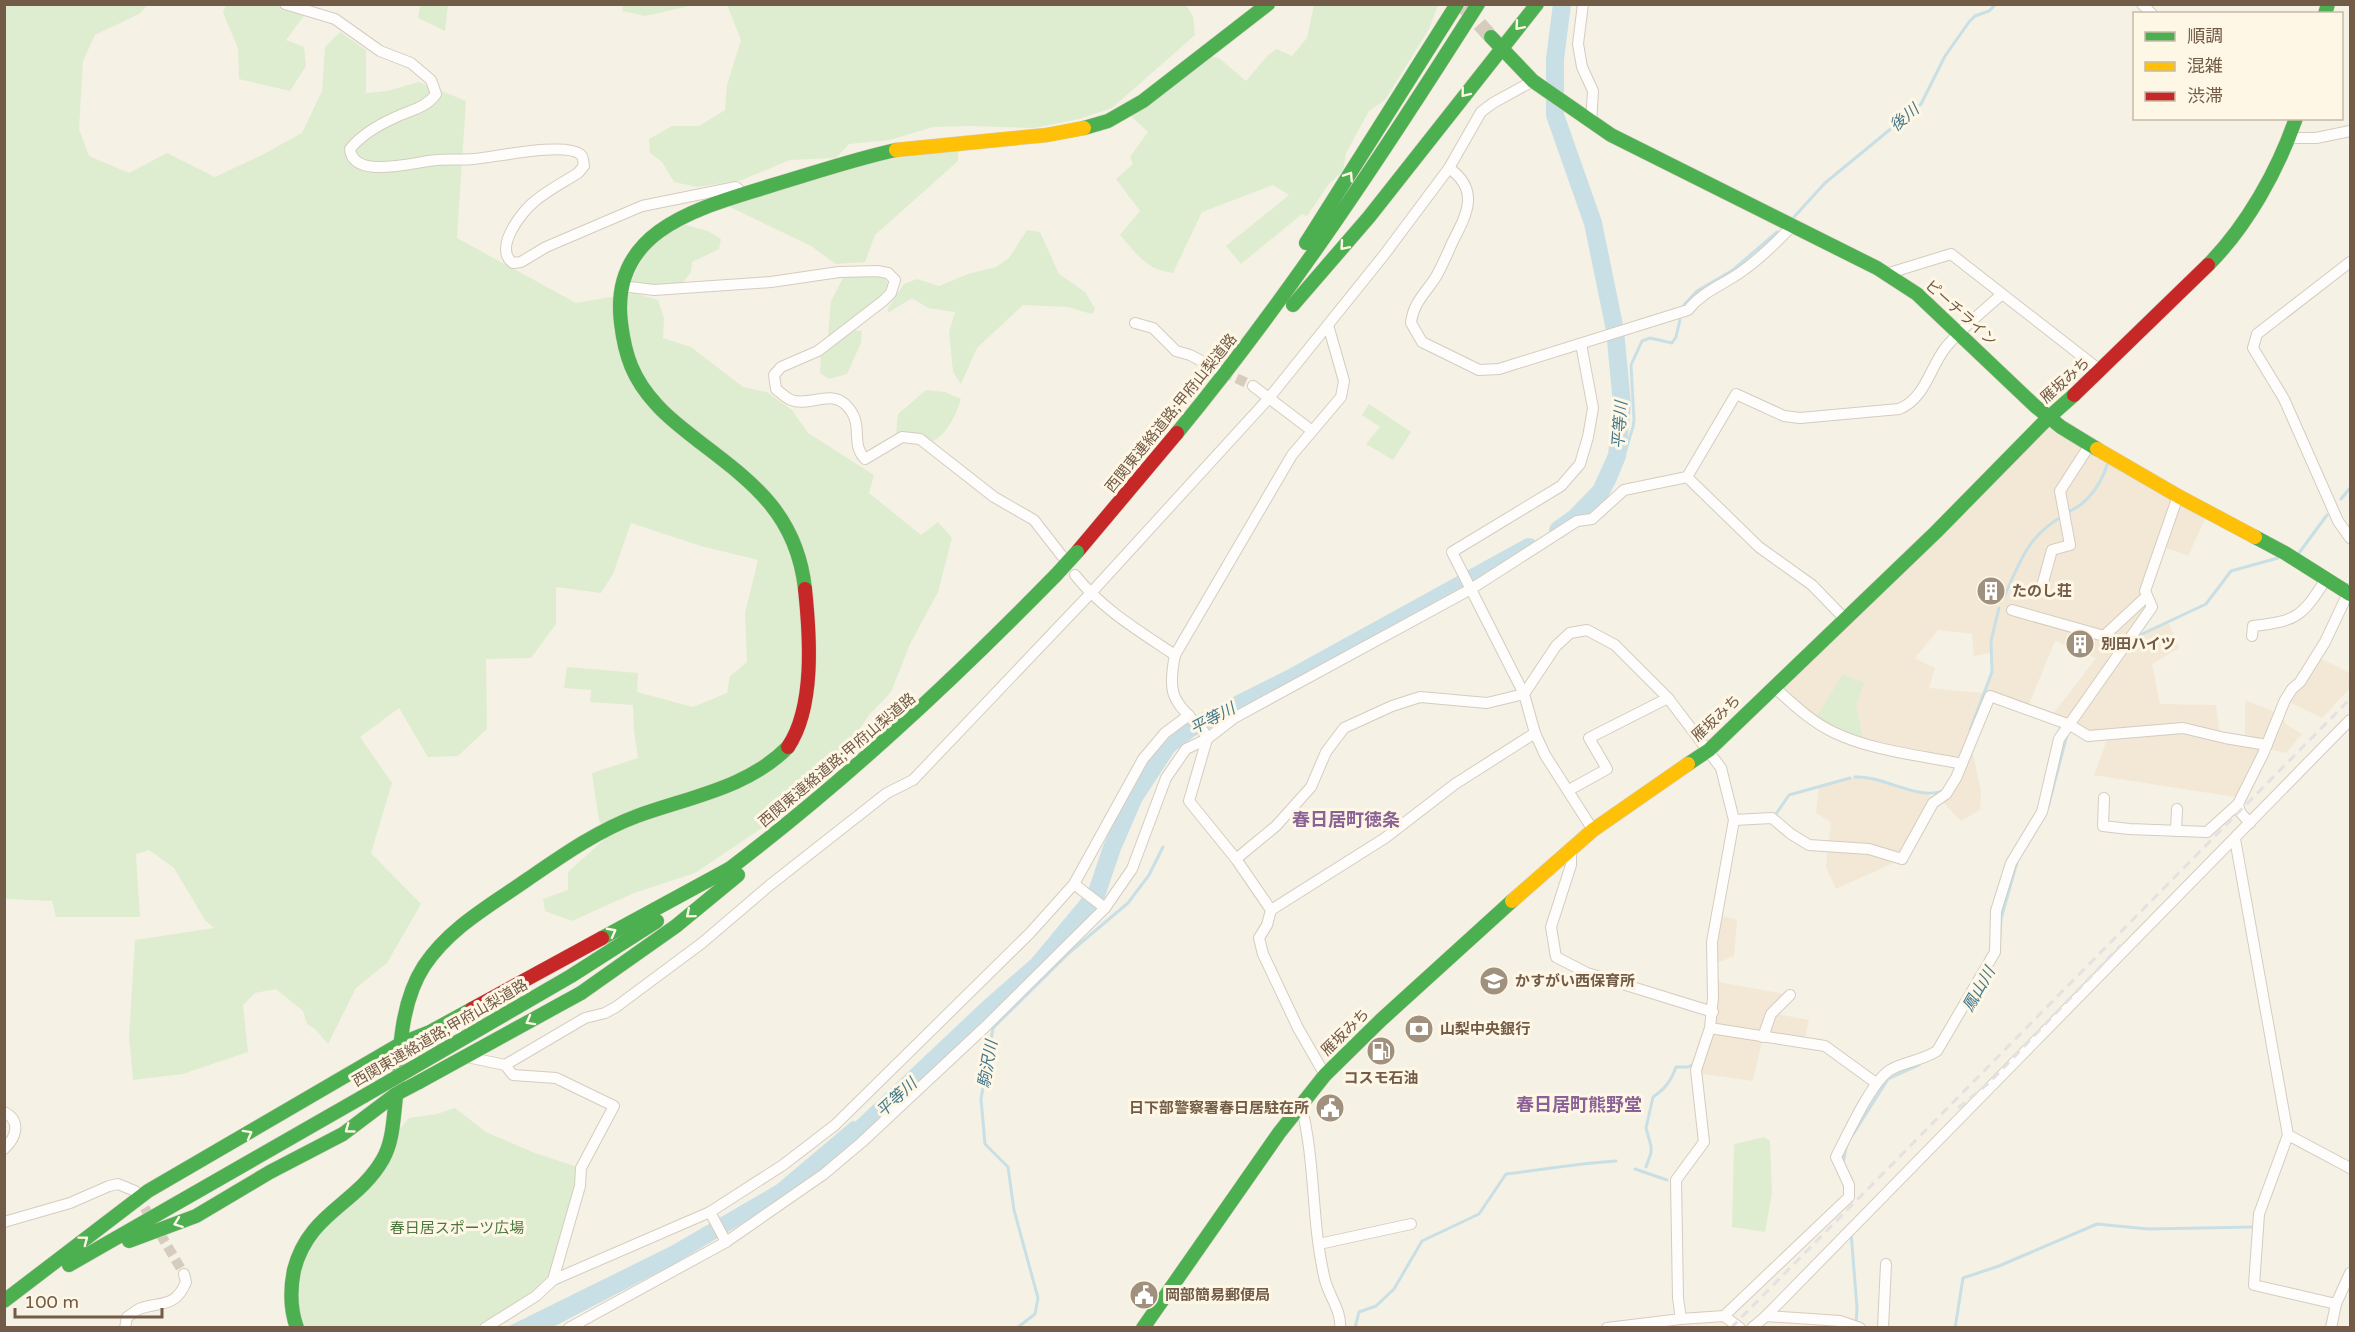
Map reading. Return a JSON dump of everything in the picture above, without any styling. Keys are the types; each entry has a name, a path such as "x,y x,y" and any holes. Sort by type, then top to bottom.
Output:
{"main road":[{"path":"297,1328 292,1314 291,1288 294,1266 306,1236 324,1216 365,1182 382,1161 390,1143 403,1023 415,984 427,960 472,916 606,830 742,780 765,768 789,745 801,723 805,704 807,664 806,604 801,560 781,515 763,494 669,418 644,392 629,363 620,328 622,286 631,262 653,235 671,221 696,210 842,163 900,150 1031,136 1099,124 1128,111 1146,99 1268,4"},
{"name":"西関東連絡道路;甲府山梨道路","path":"4,1302 571,976 729,870 845,779 932,701 1056,575 1191,419 1224,369 1298,277 1365,179 1478,4"},
{"path":"1191,419 1229,382 1369,217 1496,42 1537,4"},
{"path":"1224,369 1460,5"},
{"name":"ピーチライン","path":"1496,42 1533,81 1611,135 1793,225 1886,274 1917,294 2048,418 2178,496 2244,529 2350,592"},
{"name":"雁坂みち","path":"1143,1328 1301,1105 1325,1075 1381,1020 1571,848 1593,830 1708,750 1936,532 2048,418 2101,371 2223,250 2246,220 2289,138 2295,120"},
{"path":"55,1273 135,1238 196,1216 270,1172 343,1134 396,1094 581,993 676,926 786,835 845,779"},
{"path":"4,1302 148,1191 402,1043 430,1032 729,870"}],"street":[{"path":"285,4 335,19 380,51 411,63 431,80 436,94 429,103 395,117 361,136 350,149 352,157 361,163 377,168 537,150 568,150 579,153 583,158 584,166 578,173 534,201 523,212 506,242 505,254 513,263 521,262 546,248 642,206 736,187 744,194"},
{"path":"1583,4 1578,44 1582,68 1593,91 1591,123"},
{"path":"505,1065 585,1018 605,1013 616,1007 702,943 770,885 887,793 913,780 1090,594 1269,398 1449,168 1481,112 1492,103 1533,81"},
{"path":"2289,138 2316,138 2350,131"},
{"path":"1449,168 1463,180 1467,190 1468,207 1436,276 1416,303 1411,323 1422,342 1479,370 1492,371 1689,310 1700,296 1739,274 1763,255 1793,225"},
{"path":"1886,274 1951,254 2101,371"},
{"path":"2350,262 2257,334 2253,348 2284,399 2338,521 2350,538"},
{"path":"622,286 654,290 771,282 839,272 888,273 895,280 891,293 818,351 781,367 774,375 776,389 792,400 803,402 826,398 836,399 845,404 857,420 858,448 865,459 902,437 920,439 994,497 1034,520 1062,556"},
{"path":"568,1328 726,1242 824,1174 862,1142 985,1027 1105,908 1132,869 1166,778 1186,749 1205,735 1471,589 1577,521 1592,519 1624,490 1687,477 1736,394 1784,416 1800,418 1899,409 1910,405 1945,349 2001,295"},
{"path":"1135,323 1152,328 1176,351 1224,369"},
{"path":"1205,735 1172,696 1171,674 1175,655 1292,455 1341,397 1344,381 1328,325"},
{"path":"1586,343 1593,408 1580,464 1561,486 1452,552 1524,694 1535,734 1545,755 1593,830"},
{"path":"1253,386 1311,430"},
{"path":"2043,586 2052,550 2070,545 2060,491 2091,443"},
{"path":"1687,477 1759,547 1812,585 1845,619"},
{"path":"1727,1318 1849,1197 1850,1185 1836,1157 1876,1083 1890,1070 1925,1059 1937,1051 1995,952 1996,910 2011,863 2042,812 2059,739 2152,607 2145,591 2178,496"},
{"path":"1075,575 1090,594 1128,624 1175,655"},
{"path":"2252,636 2253,626 2279,623 2298,617 2313,600 2326,579"},
{"path":"2104,798 2103,826 2207,832 2238,804 2267,745 2285,700 2300,682 2325,642 2350,592"},
{"path":"2012,610 2104,636 2147,596"},
{"path":"1236,859 1276,826 1311,787 1326,752 1344,728 1392,706 1420,697 1487,702 1524,694 1556,646 1570,633 1587,630 1615,645 1668,698 1721,768 1734,820 1712,942 1713,1012 1696,1070 1704,1142 1676,1180 1678,1288 1681,1319"},
{"path":"1774,687 1811,718 1831,731 1860,744 1962,764"},
{"path":"1734,820 1772,818 1809,845 1869,849 1902,859 1933,803 1946,794 1962,764 1990,696 2070,725 2088,736 2183,728 2267,745"},
{"path":"1569,790 1607,769 1589,738 1668,698"},
{"path":"485,1328 536,1296 553,1280 710,1212 783,1165 835,1125 1030,933 1074,884 1143,759 1165,733 1189,715"},
{"path":"1752,1328 2350,720"},
{"path":"1325,1075 1298,1028 1263,954 1259,938 1272,910 1385,838 1455,784 1535,734"},
{"path":"1205,735 1189,801 1236,859 1272,910"},
{"path":"2238,804 2240,812 2250,823"},
{"path":"2176,831 2177,809"},
{"path":"2235,839 2288,1135 2259,1214 2254,1285 2336,1304"},
{"path":"1571,848 1571,865 1551,927 1556,957 1587,973 1713,1012"},
{"path":"1074,884 1105,908"},
{"path":"1763,1037 1771,1014 1790,995"},
{"path":"1710,1028 1825,1046 1876,1083"},
{"path":"402,1043 505,1065 513,1075 556,1078 614,1106 580,1168 580,1186 553,1280"},
{"path":"1301,1105 1312,1175 1321,1263 1329,1294 1341,1319 1340,1328"},
{"path":"4,1112 9,1114 15,1123 16,1132 4,1149"},
{"path":"2288,1135 2350,1168"},
{"path":"4,1222 70,1203 109,1186 118,1184 135,1191"},
{"path":"710,1212 726,1242"},
{"path":"1319,1244 1411,1224"},
{"path":"1883,1328 1886,1264"},
{"path":"2331,1328 2336,1304 2350,1273"},
{"path":"125,1328 127,1317 139,1309 164,1304 176,1298 186,1282 184,1274"},
{"path":"1766,1316 1840,1321 1860,1328"},
{"path":"1607,1328 1681,1319 1727,1318 1740,1328"}],"shaded area":[{"path":"2048,418 2208,512 2188,556 2161,546 2145,591 2152,607 2139,634 2168,621 2179,648 2152,664 2160,704 2216,705 2220,737 2245,740 2245,700 2280,714 2287,725 2302,734 2286,753 2267,749 2235,797 2094,775 2109,734 2088,736 2050,718 2096,658 2055,641 2027,709 1991,696 1971,744 1981,791 1980,810 1961,821 1940,799 1962,764 1831,731 1774,687","holes":["1938,630 1972,634 1974,656 1990,653 1992,672 1983,693 1929,688 1935,668 1915,658"]},
{"path":"2316,656 2349,673 2350,666 2350,688 2322,718 2291,703 2292,689"},
{"path":"1869,777 1940,799 1902,859 1836,889 1826,867 1831,822 1816,813 1819,786 1850,778"},
{"path":"1716,914 1737,920 1734,956 1712,965"},
{"path":"1713,981 1790,995 1772,1013 1809,1020 1804,1043 1763,1037 1753,1081 1697,1073"}],"green space":[{"path":"623,4 694,5 645,16 622,11"},
{"path":"5,5 148,5 139,14 95,35 83,61 79,129 89,156 129,173 167,153 215,177 302,133 322,91 325,47 340,32 366,50 366,93 387,91 419,82 466,101 457,238 576,303 634,293 658,300 664,318 663,338 691,347 743,387 767,392 792,410 808,433 874,475 869,493 921,535 938,522 952,538 938,592 910,644 891,692 869,715 829,774 762,828 695,873 634,893 572,921 545,911 543,899 568,890 568,872 610,834 599,821 592,773 638,758 633,705 590,702 591,690 564,688 567,667 638,673 637,692 693,707 727,693 730,676 747,662 745,613 758,560 701,546 631,523 613,574 601,593 556,587 556,624 531,658 486,659 487,729 458,756 428,757 399,708 360,737 392,783 371,853 421,904 387,963 356,988 328,1044 315,1029 307,1024 303,1011 276,989 255,993 243,1005 248,1052 183,1074 133,1080 129,1036 135,940 214,928 205,920 174,868 149,850 136,854 140,917 56,917 52,901 5,899"},
{"path":"226,5 312,5 286,40 304,47 306,66 290,91 239,79 238,48 223,13"},
{"path":"420,5 448,5 445,31 418,18"},
{"path":"727,5 1186,5 1193,16 1195,35 1112,108 1079,119 1034,128 933,127 890,140 849,144 836,158 790,160 742,180 697,187 674,182 662,162 650,153 649,139 672,126 699,126 725,110 727,85 741,40"},
{"path":"1314,5 1438,5 1429,29 1385,100 1369,111 1346,153 1343,171 1328,185 1307,216 1302,214 1241,264 1226,246 1289,195 1273,185 1202,212 1173,273 1149,265 1120,235 1140,211 1116,179 1133,164 1130,157 1148,132 1132,117 1132,110 1201,55 1219,58 1246,81 1268,55 1277,49 1292,56 1307,38"},
{"path":"958,148 958,161 875,235 865,262 836,264 811,246 728,206 862,164"},
{"path":"679,223 708,231 721,239 719,249 692,262 691,272 681,285 657,288 631,282 650,248 662,235"},
{"path":"1027,230 1040,232 1059,274 1085,292 1095,309 1092,314 1067,307 1023,305 977,348 961,384 953,372 949,332 955,312 928,308 912,298 888,313 888,308 904,284 917,279 939,286 968,274 996,267 1009,258"},
{"path":"876,275 886,279 888,285 883,293 861,314 828,337 831,301 843,278"},
{"path":"854,330 862,331 861,343 847,374 829,379 820,373 821,355"},
{"path":"926,390 945,392 961,399 947,428 933,441 915,433 896,433 898,414"},
{"path":"1369,404 1411,432 1393,460 1366,444 1380,427 1362,415"},
{"path":"1843,674 1864,683 1856,705 1864,744 1814,721"},
{"name":"春日居スポーツ広場","path":"455,1108 486,1132 535,1153 581,1168 553,1280 485,1327 297,1327 300,1249 409,1118 437,1114"},
{"path":"1764,1137 1770,1141 1772,1193 1765,1232 1732,1227 1734,1144"}],"water":[{"path":"852,1121 876,1126 785,1198 674,1264 553,1327 505,1328 671,1246 776,1185"}],"waterway":[{"name":"平等川","path":"1558,530 1576,517 1601,491 1617,456 1622,404 1615,330 1593,223 1555,115 1555,59 1562,4"},
{"name":"後川","path":"1794,217 1825,183 1921,104 1945,56 1969,22 1975,16 1989,11 1996,4"},
{"name":"後川","path":"1684,305 1697,291 1733,270 1777,232"},
{"name":"後川","path":"1587,515 1597,507 1612,487 1633,427 1631,365 1642,341 1650,338 1672,343 1676,337 1680,320"},
{"path":"2070,511 2077,508 2093,492 2107,465"},
{"name":"鳳山川","path":"2341,499 2350,488"},
{"name":"鳳山川","path":"2299,553 2327,515"},
{"path":"2004,597 2032,542 2061,517"},
{"name":"平等川","path":"850,1139 991,1006 1038,965 1096,895 1112,848 1134,797 1168,745 1189,729 1293,677 1529,547"},
{"name":"鳳山川","path":"2138,636 2206,604 2231,571 2278,558"},
{"path":"1970,730 1992,672 1991,641 1999,608"},
{"name":"鳳山川","path":"2048,807 2067,735"},
{"path":"1855,777 1865,777 1923,793 1942,791"},
{"path":"1776,814 1789,795 1850,778"},
{"name":"駒沢川","path":"1017,1328 1035,1314 1038,1298 1014,1210 1008,1167 985,1144 981,1099 993,1028 1070,952 1128,903 1149,875 1163,847"},
{"name":"鳳山川","path":"1999,952 2001,919 2017,862"},
{"path":"1646,1167 1651,1153 1646,1128 1653,1097 1667,1084 1676,1067 1688,1067 1694,1064"},
{"name":"鳳山川","path":"1852,1136 1888,1079 1919,1065"},
{"name":"鳳山川","path":"1843,1164 1846,1147"},
{"path":"1355,1328 1359,1312 1376,1306 1394,1289 1422,1241 1479,1214 1506,1174 1616,1161"},
{"path":"1635,1169 1667,1180"},
{"name":"鳳山川","path":"1955,1328 1963,1278 1999,1266 2097,1224 2148,1229 2255,1227"},
{"name":"鳳山川","path":"1851,1232 1857,1308 1856,1324"}],"tunnel":[{"path":"1464,7 1491,37"},
{"path":"1223,372 1253,386"},
{"path":"137,1195 184,1274"}],"railway":[{"path":"1731,1328 2350,699"},
{"path":"1958,1108 1990,1082 2121,945"}],"traffic: fast":[{"path":"1084,128 1108,121 1143,101 1268,4"},
{"path":"1306,243 1457,4"},
{"path":"1177,433 1297,277 1478,4"},
{"path":"1293,305 1369,217 1537,4"},
{"path":"2326,12 2328,4"},
{"path":"1491,37 1533,81 1611,135 1877,268 1917,294 2035,406 2061,427 2097,449"},
{"path":"2208,265 2236,233 2260,196 2271,177 2295,120"},
{"path":"805,589 793,541 770,504 739,473 666,415 641,385 631,366 625,346 621,323 621,290 630,264 646,243 667,226 691,213 773,185 896,150"},
{"path":"1688,764 1709,750 1936,532 2048,418 2074,395"},
{"path":"2255,537 2350,594"},
{"path":"1056,575 1077,552"},
{"path":"720,876 809,806 894,732 1056,575"},
{"path":"297,1328 291,1292 294,1270 301,1250 322,1222 372,1175 383,1159 388,1146 393,1126 402,1034 409,998 415,982 434,952 472,918 594,836 637,816 736,782 772,761 788,747"},
{"path":"602,938 729,869"},
{"path":"581,993 676,926 738,875"},
{"path":"1143,1328 1279,1133 1325,1075 1381,1020 1512,901"},
{"path":"571,976 657,921"},
{"path":"364,1096 571,976"},
{"path":"419,1082 581,993"},
{"path":"4,1301 148,1191 402,1043 430,1032 472,1009"},
{"path":"129,1241 196,1216 270,1172 343,1134 396,1094 419,1082"},
{"path":"69,1265 364,1096"}],"traffic: slow":[{"path":"896,150 1047,135 1084,128"},
{"path":"2097,449 2255,537"},
{"path":"1512,901 1593,830 1688,764"}],"traffic: jam":[{"path":"2074,395 2208,265"},
{"path":"1077,552 1177,433"},
{"path":"788,747 797,731 807,692 809,649 805,589"},
{"path":"472,1009 602,938"}],"place":[{"name":"たのし荘","path":"1991,591"},
{"name":"別田ハイツ","path":"2080,644"},
{"name":"かすがい西保育所","path":"1494,981"},
{"name":"山梨中央銀行","path":"1419,1029"},
{"name":"コスモ石油","path":"1381,1051"},
{"name":"日下部警察署春日居駐在所","path":"1330,1108"},
{"name":"岡部簡易郵便局","path":"1144,1295"}],"district":[{"name":"春日居町徳条","path":"1346,820"},
{"name":"春日居町熊野堂","path":"1579,1105"}]}
